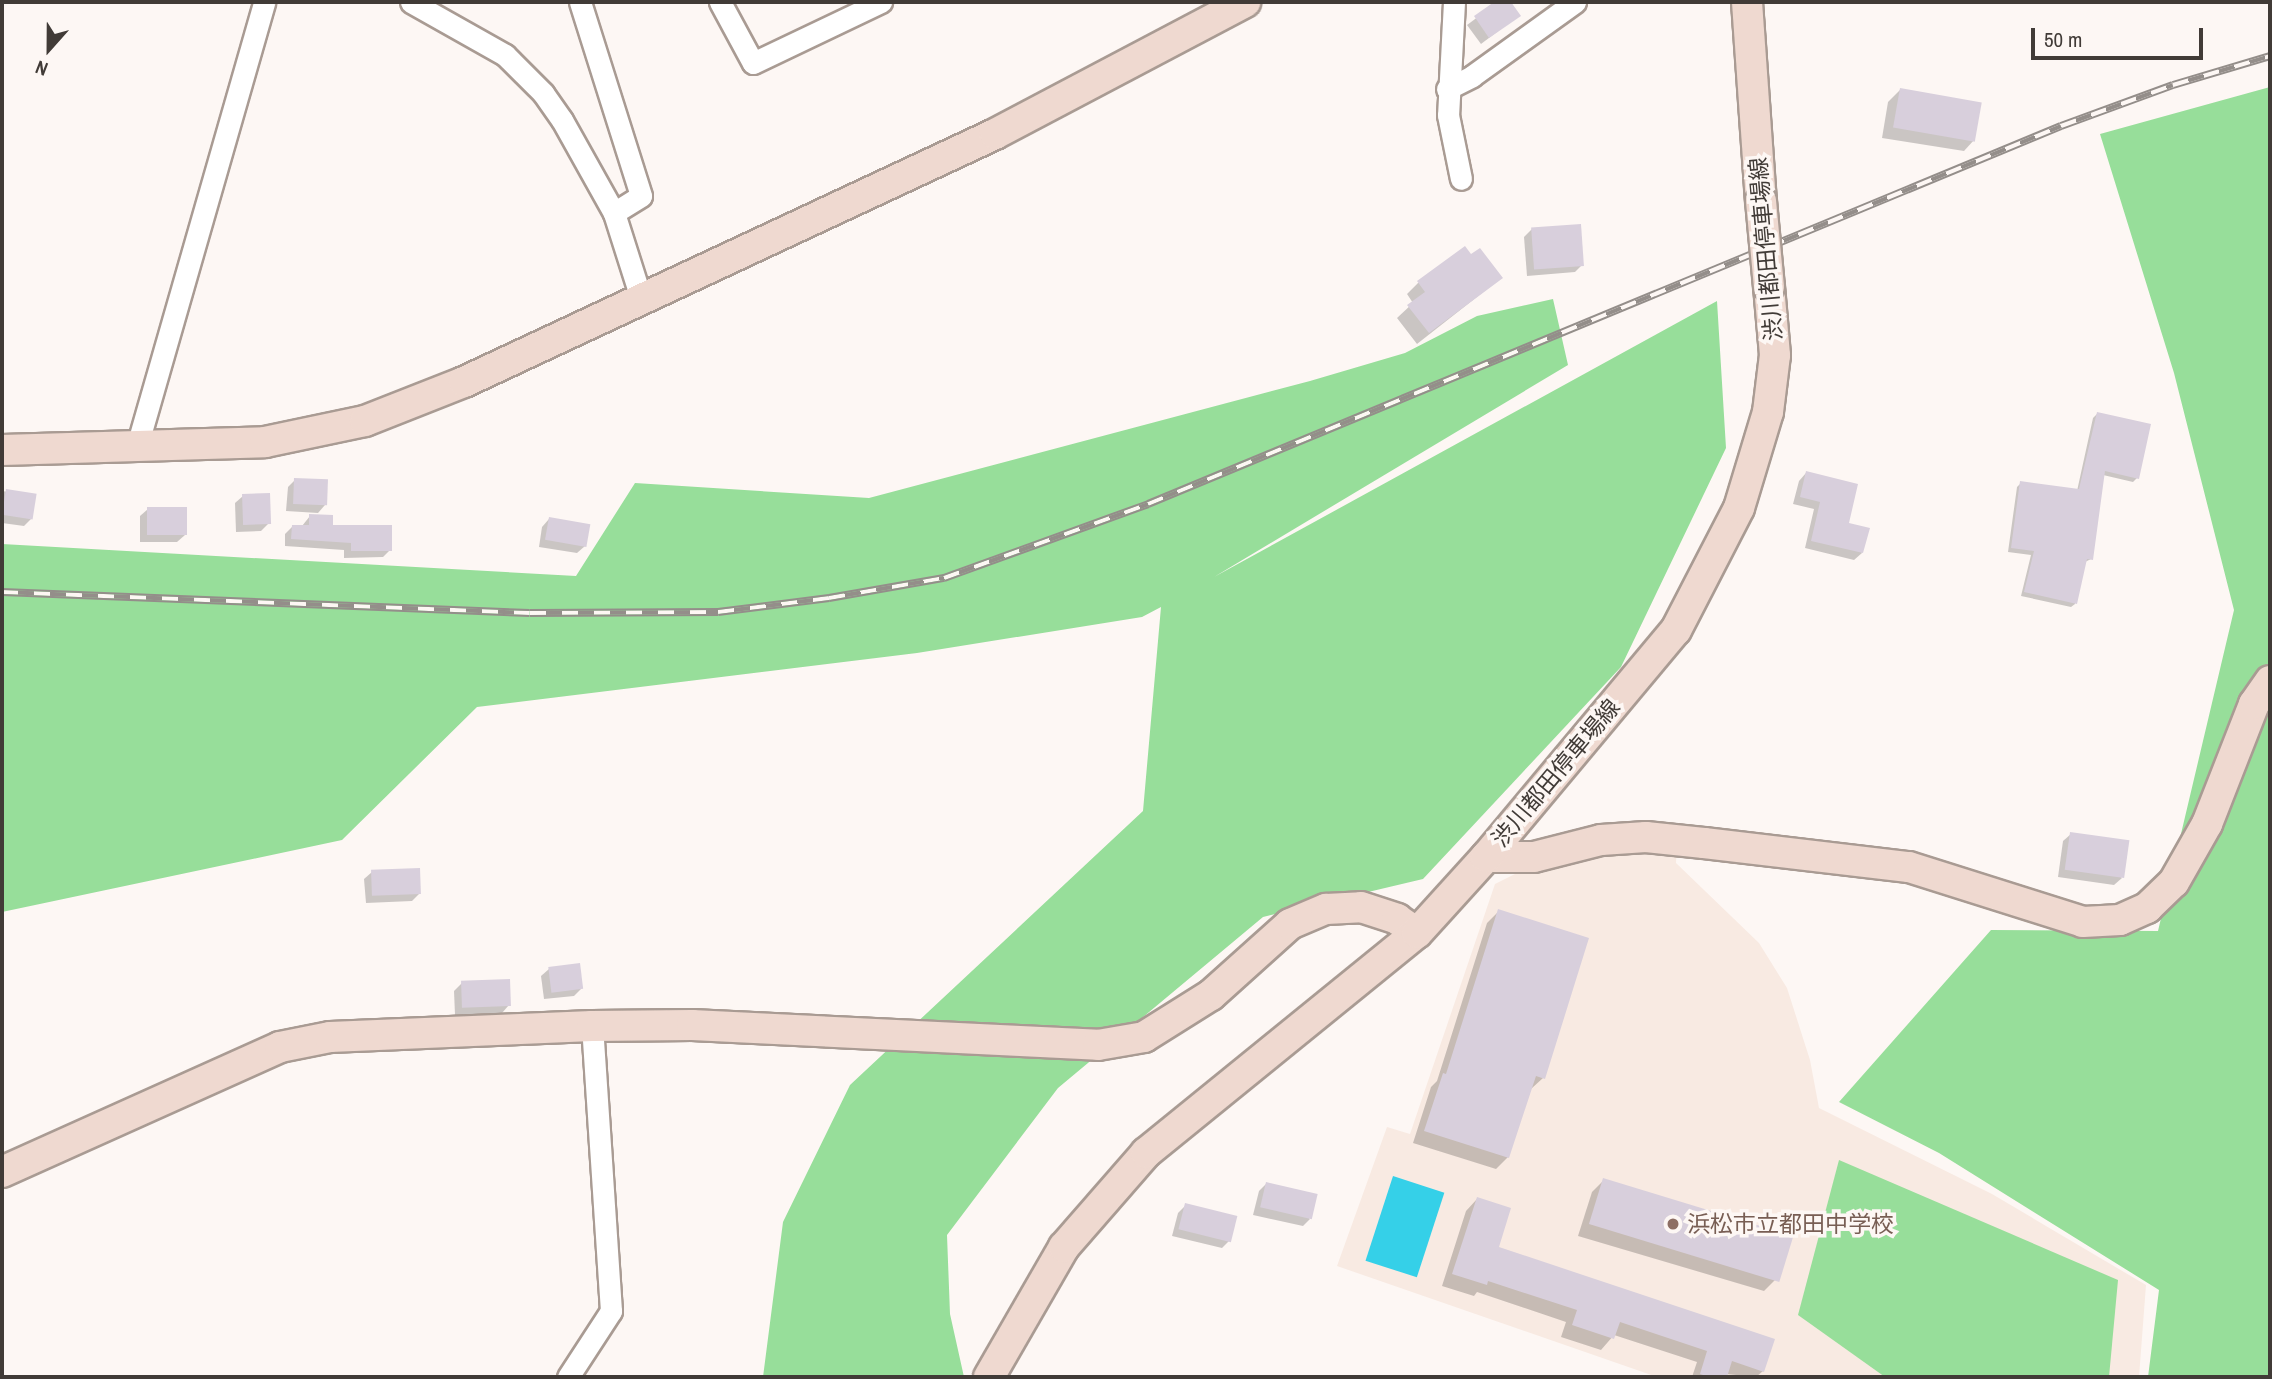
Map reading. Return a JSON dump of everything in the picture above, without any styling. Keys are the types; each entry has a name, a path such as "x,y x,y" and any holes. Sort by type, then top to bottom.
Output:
{"street":[{"path":"137,446 264,2"},
{"path":"411,2 506,55 524,71 562,120 614,213 641,298"},
{"path":"580,2 641,196 614,213"},
{"path":"720,2 752,63 881,2"},
{"path":"2,450 265,442 365,421 464,382 995,134 1245,2"},
{"path":"1454,2 1447,89 1448,115 1461,180"},
{"path":"1447,89 1472,76 1575,2"},
{"name":"渋川都田停車場線","path":"989,1377 1064,1247 1146,1153 1417,933 1486,857 1676,630 1739,508 1768,412 1775,355 1747,2"},
{"path":"1486,857 1534,857 1601,840 1646,838 1704,843 1909,867 2083,922 2120,920 2147,908 2175,882 2207,824 2254,704 2270,681"},
{"path":"2,1172 280,1047 330,1037 592,1026 692,1025 1098,1045 1144,1037 1211,995 1290,924 1326,909 1362,907 1397,919 1417,933"},
{"path":"568,1377 611,1311 592,1026"}],"shaded area":[{"path":"1677,842 1676,863 1759,943 1787,988 1810,1060 1819,1108 1992,1194 2146,1285 2139,1377 1657,1377 1337,1266 1387,1127 1410,1134 1495,884 1535,864"}],"green space":[{"path":"2270,87 2270,1377 2148,1377 2159,1290 1939,1153 1839,1102 1991,930 2158,931 2234,610 2174,373 2100,134"},
{"path":"1553,299 1568,365 1214,577 1717,301 1726,448 1621,667 1423,879 1263,917 1058,1088 947,1235 950,1314 964,1377 763,1377 783,1222 850,1085 1143,811 1161,607 1142,617 917,653 477,707 342,840 2,912 2,544 576,576 635,483 869,498 1310,381 1405,353 1477,316"},
{"path":"1839,1160 2118,1280 2109,1377 1885,1377 1798,1315"}],"water":[{"path":"1393,1176 1444,1193 1417,1277 1365,1261"}],"building":[{"path":"1494,2 1511,2 1521,16 1489,38 1474,16"},
{"path":"1900,88 1982,102 1975,142 1893,127"},
{"path":"1581,224 1584,266 1534,269 1531,227"},
{"path":"1465,246 1471,254 1480,248 1503,278 1429,333 1407,305 1425,292 1417,281"},
{"path":"2097,412 2151,424 2139,479 2105,471 2093,560 2087,559 2077,604 2024,592 2034,551 2011,548 2020,481 2079,489"},
{"path":"1806,471 1858,484 1849,523 1870,528 1863,553 1811,541 1820,502 1800,497"},
{"path":"294,478 328,479 327,505 293,504"},
{"path":"6,489 37,494 33,520 2,515"},
{"path":"270,493 271,524 243,525 242,494"},
{"path":"147,507 187,507 187,535 147,535"},
{"path":"309,514 333,515 333,525 392,525 392,551 351,551 351,543 291,539 292,525 309,525"},
{"path":"549,517 590,524 586,547 545,540"},
{"path":"2070,832 2129,840 2124,878 2065,870"},
{"path":"420,868 421,894 372,896 371,870"},
{"path":"1498,909 1589,938 1545,1079 1536,1076 1509,1158 1424,1131 1443,1073 1446,1074"},
{"path":"580,963 583,989 551,993 548,967"},
{"path":"510,979 511,1006 462,1008 461,981"},
{"path":"1603,1178 1793,1236 1779,1282 1589,1224"},
{"path":"1266,1182 1318,1194 1312,1219 1260,1207"},
{"path":"1477,1197 1511,1208 1499,1247 1775,1339 1764,1372 1732,1361 1727,1377 1709,1377 1700,1374 1707,1351 1620,1322 1614,1339 1572,1325 1577,1310 1488,1281 1487,1285 1452,1274"},
{"path":"1185,1203 1237,1216 1231,1242 1178,1229"}],"railway":[{"path":"2,592 530,613 718,612 829,598 944,578 1148,504 2061,126 2173,85 2270,56"}],"place":[{"name":"浜松市立都田中学校","path":"1673,1224"}]}
